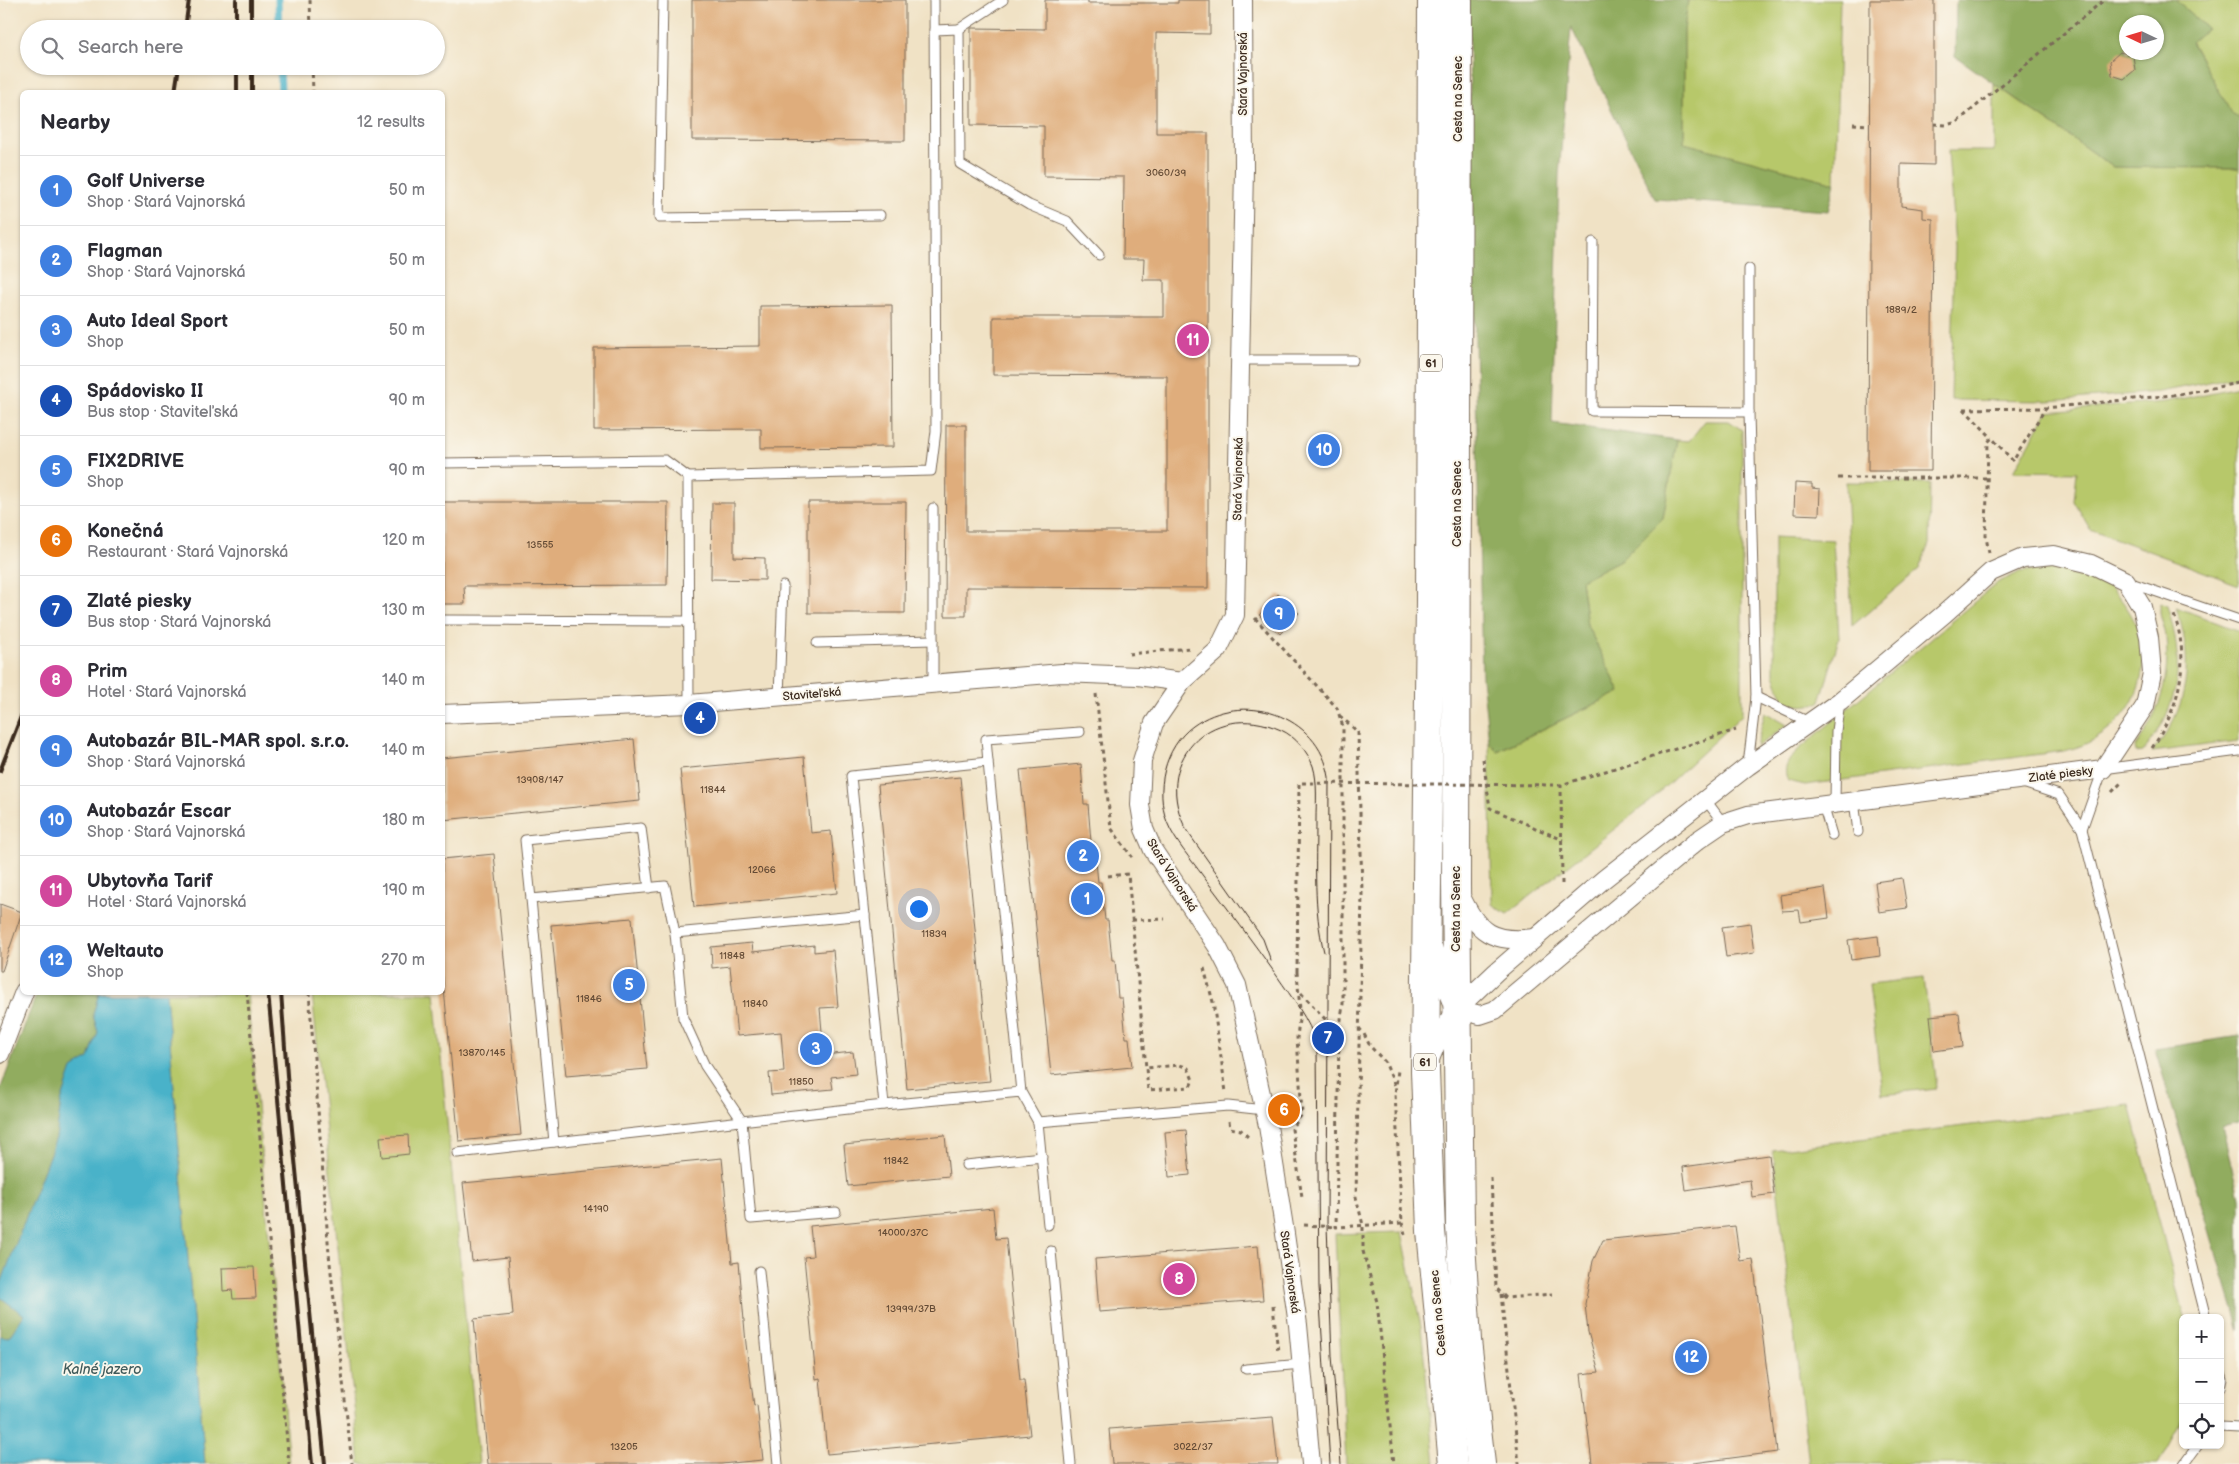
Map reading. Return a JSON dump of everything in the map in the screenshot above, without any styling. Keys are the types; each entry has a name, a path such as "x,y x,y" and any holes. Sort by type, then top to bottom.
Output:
{"main road":[{"name":"Cesta na Senec","path":"1432,0 1430,601 1425,923 1425,1071 1430,1222 1453,1464"},
{"name":"Cesta na Senec","path":"1458,0 1456,884 1460,1226 1467,1340 1481,1464"}],"street":[{"name":"Stará Vajnorská","path":"1243,0 1244,169 1235,615 1218,650 1182,682 1154,724 1146,746 1140,785 1140,805 1144,829 1154,850 1217,946 1237,985 1264,1110 1285,1236 1302,1364 1311,1464"},
{"path":"1425,1071 1442,1033 1457,1008 1535,938 1604,879 1705,799 1840,701 1991,572 2022,558 2054,555 2091,564 2126,581"},
{"name":"Zlaté piesky","path":"1457,1008 1480,1015 1495,1010 1690,846 1723,823 1748,815 2103,769 2144,706 2152,673 2149,637 2142,608 2126,581"},
{"name":"Staviteľská","path":"445,714 689,704 1062,673 1138,676 1182,682"},
{"path":"1456,884 1471,917 1487,932 1508,940 1535,938"},
{"name":"Cesta na Senec","path":"1425,923 1445,986 1457,1008"},
{"path":"0,1054 23,995"}],"lane":[{"path":"663,0 660,218 880,215"},
{"path":"445,463 665,460 688,477 931,471 936,431 934,0"},
{"path":"934,30 959,29 1003,0"},
{"path":"959,29 960,164 1029,204 1067,221 1099,255"},
{"path":"1593,242 1592,410 1749,412"},
{"path":"1748,766 1756,697 1749,412 1749,269"},
{"path":"1240,360 1353,360"},
{"path":"688,477 687,621 689,704"},
{"path":"933,508 933,684"},
{"path":"2126,581 2239,620"},
{"path":"779,696 783,586"},
{"path":"445,620 687,621"},
{"path":"817,644 933,640"},
{"path":"1756,697 1809,722"},
{"path":"1832,835 1829,804 1840,701"},
{"path":"1048,1225 1038,1122 1021,1092 986,740 1080,732"},
{"path":"2082,829 2103,769 2239,751"},
{"path":"884,1105 851,776 988,762"},
{"path":"2016,780 2059,795 2082,829 2205,1314"},
{"path":"1705,799 1723,823"},
{"path":"1854,801 1858,832"},
{"path":"554,1142 525,840 641,828 648,888"},
{"path":"531,899 665,886 675,933 683,1018 705,1066 742,1121 751,1219 836,1212"},
{"path":"675,933 865,915"},
{"path":"457,1153 884,1105 1021,1092"},
{"path":"1038,1122 1228,1106 1264,1110"},
{"path":"966,1165 1042,1157"},
{"path":"1051,1251 1071,1464"},
{"path":"759,1271 778,1464"},
{"path":"1246,1369 1302,1364"},
{"path":"2224,1427 2239,1428"},
{"path":"2184,1464 2195,1449"}],"path":[{"path":"310,0 311,20"},
{"path":"1934,124 1946,125 1957,122 2104,0"},
{"path":"312,75 313,90"},
{"path":"1853,124 1870,125"},
{"path":"2045,408 2012,461 1964,409 2045,408 2173,395 2239,383"},
{"path":"1991,572 1986,537 1988,442 1992,438"},
{"path":"1838,478 1988,478"},
{"path":"1236,586 1258,623 1338,708 1343,727 1343,1004 1339,1035 1336,1227"},
{"path":"1122,654 1197,648"},
{"path":"1094,674 1111,828 1134,860"},
{"path":"1340,716 1358,732 1362,892 1356,1197 1363,1225 1363,1251 1377,1302 1394,1464"},
{"path":"1302,1198 1292,1129 1302,1114 1297,1038 1300,992 1297,972 1299,783 1561,785 1736,730"},
{"path":"1561,785 1562,884"},
{"path":"1490,808 1563,840"},
{"path":"1108,876 1128,874 1148,1090 1190,1087 1194,1080 1188,1068 1180,1065 1146,1068"},
{"path":"1132,920 1165,919"},
{"path":"1204,966 1213,1002 1230,1128 1242,1130 1251,1140"},
{"path":"1300,992 1339,1035"},
{"path":"248,995 289,1464"},
{"path":"309,995 329,1254 352,1464"},
{"path":"1358,1028 1384,1062 1396,1088"},
{"path":"1304,1225 1336,1227 1402,1223 1396,1088 1400,1061"},
{"path":"1491,1178 1496,1288 1506,1298 1552,1294"},
{"path":"1501,1294 1519,1464"},
{"path":"1272,1301 1280,1366"}],"green space":[{"path":"1468,0 1688,0 1684,30 1684,143 1835,183 1828,211 1655,199 1571,27 1559,175 1552,423 1677,440 1663,518 1622,559 1581,580 1587,625 1620,692 1497,751 1489,742 1482,678"},
{"path":"1688,0 1840,0 1835,183 1684,143 1684,30"},
{"path":"1956,0 2175,0 2207,28 2191,42 2233,115 2239,118 2239,168 2113,167 1955,56"},
{"path":"2175,0 2239,0 2239,118 2233,116 2191,41 2207,28"},
{"path":"1994,84 2113,167 2239,168 2239,376 2159,392 2048,401 1951,400 1955,247 1948,151 1994,151"},
{"path":"2239,387 2239,585 2090,529 2074,501 2077,472 2014,471 2047,412 2165,402"},
{"path":"1705,421 1729,421 1742,430 1742,715 1650,801 1507,914 1492,904 1489,742 1498,751 1620,692 1587,625 1581,580 1622,559 1663,518 1677,440 1689,441"},
{"path":"1846,482 1930,483 1929,544 1919,569 1852,626"},
{"path":"1774,537 1833,540 1839,638 1820,702 1810,705 1802,706 1784,701 1774,675"},
{"path":"2054,567 2080,570 2099,578 2109,586 2125,605 2137,628 2143,651 2142,673 2136,694 2124,714 2108,730 2088,743 2064,751 1805,785 1788,781 1786,777 1787,765 1797,751 1997,583 2020,572"},
{"path":"2161,603 2167,606 2173,626 2177,665 2176,683 2172,700 2156,735 2143,752 2136,753 2135,748 2157,708 2165,682 2167,653 2160,612"},
{"path":"2176,607 2239,631 2239,741 2152,752 2165,736 2174,719 2185,683 2185,646"},
{"path":"1765,712 1787,725 1756,747"},
{"path":"1924,978 1937,1088 1882,1094 1869,984"},
{"path":"36,995 98,995 93,1015 98,1032 89,1058 72,1069 61,1102 56,1138 0,1286 0,1090"},
{"path":"166,995 247,995 289,1464 205,1464"},
{"path":"312,995 435,995 479,1464 360,1464"},
{"path":"2239,1036 2239,1122 2222,1126 2239,1197 2239,1330 2155,1049"},
{"path":"2130,1105 2183,1314 2179,1314 2179,1426 2158,1464 1809,1464 1773,1150"},
{"path":"1402,1232 1421,1327 1435,1464 1346,1464 1335,1234"},
{"path":"0,1297 24,1315 9,1337 0,1336"}],"water":[{"name":"Kalné jazero","path":"98,995 166,995 205,1464 0,1464 0,1336 9,1337 24,1315 0,1297 0,1286 56,1138 61,1102 72,1069 89,1058 98,1032 93,1015"}],"building":[{"path":"692,0 905,0 905,141 692,140"},
{"path":"1045,0 1088,0 1088,3 1178,3 1178,0 1210,0 1210,34 1156,33 1156,133 1208,133 1208,588 966,587 966,616 945,616 946,425 966,425 966,531 1167,531 1167,376 993,375 993,317 1164,317 1164,280 1143,280 1144,259 1123,259 1124,177 1044,176 1044,126 971,125 971,28 1045,29"},
{"path":"1870,0 1934,0 1934,165 1901,164 1901,206 1923,209 1923,218 1933,219 1931,471 1868,471"},
{"path":"2119,53 2119,60 2134,60 2135,70 2124,79 2112,75 2110,61"},
{"path":"892,305 893,447 761,448 761,429 594,430 594,348 760,346 760,306"},
{"path":"1795,483 1812,484 1812,488 1820,489 1819,515 1794,514"},
{"path":"445,502 668,502 667,585 464,586 465,604 445,604"},
{"path":"808,502 906,502 905,613 808,613"},
{"path":"712,503 734,503 734,557 765,558 765,580 711,579"},
{"path":"1278,594 1299,613 1280,634 1259,615"},
{"path":"634,739 640,801 445,820 445,758"},
{"path":"804,757 811,833 831,831 837,893 694,907 680,769"},
{"path":"1081,764 1084,804 1088,804 1091,842 1094,842 1098,882 1101,882 1105,920 1108,920 1112,960 1115,960 1118,998 1122,998 1126,1038 1129,1038 1132,1067 1051,1075 1020,770"},
{"path":"960,777 990,1081 907,1089 878,785"},
{"path":"494,854 521,1135 459,1141 445,995 445,859"},
{"path":"1902,878 1907,908 1879,912 1875,882"},
{"path":"1825,888 1829,918 1801,922 1799,910 1782,911 1780,895"},
{"path":"0,904 20,911 20,918 2,971 0,971"},
{"path":"632,918 647,1069 566,1076 551,925"},
{"path":"1750,923 1754,953 1726,957 1722,927"},
{"path":"1878,936 1880,956 1851,960 1848,940"},
{"path":"752,943 753,952 814,945 814,952 833,950 838,1007 820,1008 824,1055 853,1052 856,1074 831,1077 833,1089 771,1095 769,1073 784,1072 781,1032 737,1036 730,966 712,968 711,947"},
{"path":"1959,1013 1963,1047 1934,1051 1930,1016"},
{"path":"1186,1130 1190,1175 1169,1177 1165,1132"},
{"path":"408,1135 409,1154 382,1157 380,1137"},
{"path":"945,1135 949,1176 848,1186 844,1145"},
{"path":"1769,1155 1774,1194 1752,1197 1750,1180 1686,1190 1683,1167"},
{"path":"722,1158 732,1263 739,1262 746,1344 754,1406 757,1405 763,1460 721,1464 488,1464 474,1319 513,1315 508,1257 472,1261 463,1183"},
{"path":"993,1208 996,1239 1006,1238 1020,1380 1024,1380 1030,1435 827,1454 820,1378 816,1379 804,1257 813,1256 810,1226"},
{"path":"1735,1226 1740,1261 1753,1259 1777,1452 1686,1464 1592,1464 1581,1374 1599,1372 1588,1332 1585,1304 1593,1261 1603,1240"},
{"path":"1258,1246 1263,1300 1099,1312 1095,1259"},
{"path":"254,1267 256,1298 233,1299 232,1290 223,1291 222,1268"},
{"path":"1273,1417 1278,1464 1112,1464 1109,1429"}],"waterway":[{"path":"278,0 279,20"},
{"path":"280,75 281,90"}],"tram line":[{"path":"1330,1464 1319,1288 1317,1045 1314,1035 1294,1001 1179,843 1170,829 1163,810 1162,784 1169,757 1175,746 1193,726 1213,715 1234,710 1255,710 1276,714 1294,724 1310,737 1322,755 1329,777 1327,1226 1332,1356 1341,1464"},
{"path":"1271,961 1263,939 1187,831 1177,806 1176,782 1181,761 1193,743 1210,730 1231,723 1255,722 1281,730 1300,745 1308,755 1313,766 1316,779 1317,903 1320,936 1324,952"}],"railway":[{"path":"186,20 189,0"},
{"path":"236,0 236,20"},
{"path":"251,0 251,20"},
{"path":"175,90 178,75"},
{"path":"237,75 237,90"},
{"path":"252,75 252,90"},
{"path":"0,771 20,719"},
{"path":"268,995 312,1464"},
{"path":"281,995 288,1089 325,1464"}],"place":[{"name":"Ubytovňa Tarif","path":"1193,340"},
{"name":"Autobazár Escar","path":"1324,450"},
{"name":"Autobazár BIL-MAR spol. s.r.o.","path":"1279,614"},
{"name":"Spádovisko II","path":"700,718"},
{"name":"Flagman","path":"1083,856"},
{"name":"Golf Universe","path":"1087,899"},
{"name":"FIX2DRIVE","path":"629,985"},
{"name":"Zlaté piesky","path":"1328,1038"},
{"name":"Auto Ideal Sport","path":"816,1049"},
{"name":"Konečná","path":"1284,1110"},
{"name":"Prim","path":"1179,1279"},
{"name":"Weltauto","path":"1691,1357"}]}
